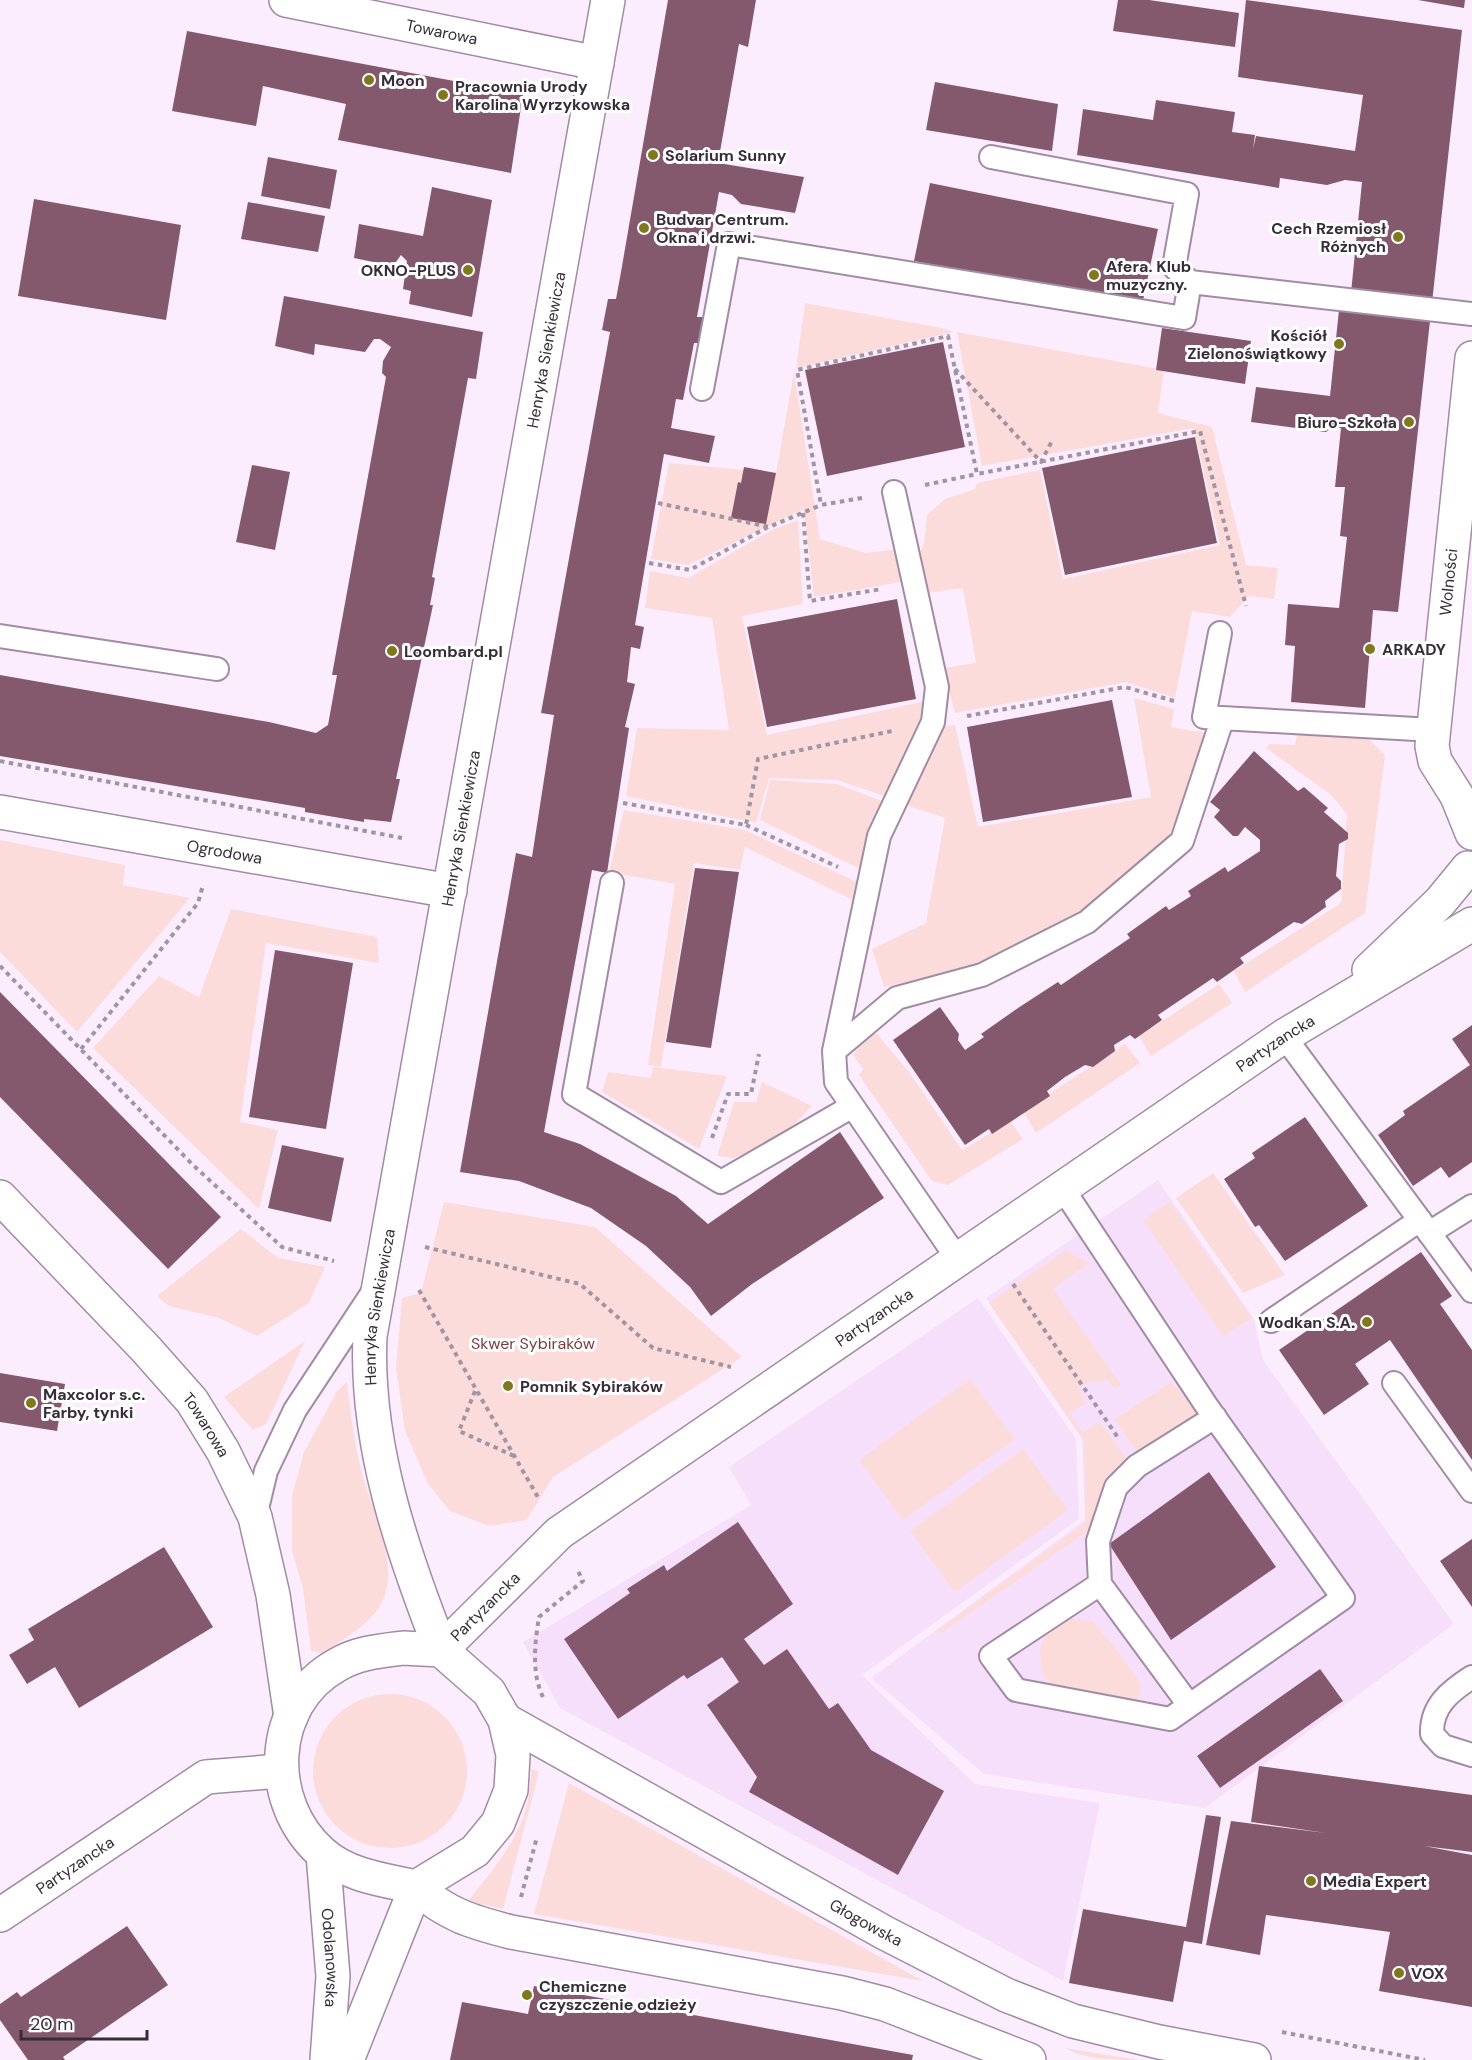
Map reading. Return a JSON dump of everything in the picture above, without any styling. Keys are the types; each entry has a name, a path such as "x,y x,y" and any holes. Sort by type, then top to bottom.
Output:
{"main road":[{"name":"Towarowa","path":"286,0 597,63"},
{"name":"Henryka Sienkiewicza","path":"441,1650 415,1586 380,1460 370,1406 370,1336 377,1286 571,221 608,0"},
{"name":"Wolności","path":"1472,358 1433,729 1435,761 1457,796 1472,833"},
{"name":"Ogrodowa","path":"0,812 450,891"},
{"name":"Partyzancka","path":"1326,1010 1440,902 1470,863"},
{"name":"Partyzancka","path":"441,1650 560,1533 1284,1036 1472,924"},
{"name":"Towarowa","path":"0,1197 145,1348 192,1401 223,1451 255,1517 273,1595 291,1717"},
{"path":"347,2060 416,1887 475,1851 498,1823 511,1790 513,1755 505,1720 489,1692 441,1650 403,1648 368,1652 336,1665 309,1688 291,1717 282,1743 280,1771 287,1803 301,1831 323,1854 350,1871 416,1887 443,1909 472,1922 511,1932 842,1993 885,2004 982,2051 1029,2060"},
{"name":"Głogowska","path":"505,1720 885,1933 1006,1995 1073,2021 1159,2042 1254,2060"},
{"name":"Partyzancka","path":"0,1915 206,1776 280,1771"},
{"name":"Odolanowska","path":"323,1854 333,1976 327,2060"}],"lane":[{"path":"991,157 1187,194 1174,267 1190,282 1472,314"},
{"path":"702,389 729,244 1184,318 1190,282"},
{"path":"894,492 937,687 933,722 879,836 834,1051 836,1082 958,1261"},
{"path":"834,1051 897,998 982,975 1087,922 1182,841 1214,715 1220,633"},
{"path":"0,636 217,669"},
{"path":"1214,715 1433,729"},
{"path":"612,883 574,1094 721,1182 851,1107"},
{"path":"1284,1036 1472,1291"},
{"path":"1063,1189 1215,1417 1343,1598 1170,1719 1016,1690 991,1656 1100,1584"},
{"path":"1271,1321 1425,1227 1472,1206"},
{"path":"255,1517 266,1471 295,1410 377,1286"},
{"path":"1394,1383 1472,1491"},
{"path":"1189,1705 1100,1584 1098,1541 1116,1487 1137,1466 1215,1417"},
{"path":"1472,1677 1451,1691 1431,1719 1432,1734 1443,1746 1472,1755"}],"path":[{"path":"820,505 797,370 948,336 977,474"},
{"path":"955,368 1041,462"},
{"path":"649,563 690,570 769,527 820,505 1200,431 1246,606"},
{"path":"1041,462 1053,439"},
{"path":"658,503 769,527"},
{"path":"803,513 810,601 914,584"},
{"path":"746,825 758,759 933,722 1125,687 1214,715"},
{"path":"0,761 402,838"},
{"path":"623,803 746,825 869,882"},
{"path":"81,1049 198,903 212,849"},
{"path":"0,966 193,1165 282,1247 334,1261"},
{"path":"701,1170 728,1094 751,1094 759,1054"},
{"path":"422,1246 580,1284 653,1348 731,1367"},
{"path":"1013,1284 1137,1466"},
{"path":"475,1391 459,1431 514,1456"},
{"path":"1274,2031 1425,2060"}],"shaded area":[{"path":"1158,1180 1254,1319 1263,1360 1454,1624 1205,1808 984,1774 871,1678 1085,1520 1082,1439 986,1298"},
{"path":"978,1298 1076,1439 1079,1519 862,1675 975,1784 1100,1803 1063,1981 560,1708 523,1642 751,1505 729,1467"}],"green space":[{"path":"805,303 942,328 954,332 796,368"},
{"path":"957,332 1164,370 1158,413 1212,427 1246,565 1278,568 1274,599 1249,596 1230,617 1192,611 1175,698 1126,682 955,713 943,668 976,663 963,588 928,593 920,552 924,544 927,515 945,499 975,489 977,483 1040,470 1063,579 1220,545 1194,428 982,466"},
{"path":"794,372 820,539 866,553 897,549 902,582 814,597 804,509 688,565 651,559 669,463 776,473"},
{"path":"798,520 803,604 742,616 767,735 926,701 923,719 884,796 837,780 769,778 756,823 626,796 637,728 729,730 712,618 645,608 650,571 688,578 772,530"},
{"path":"1134,698 1174,709 1171,727 1213,734 1175,825 1150,865 1070,924 984,965 884,987 872,949 926,923 945,818 905,805 941,727 955,725 978,827 1151,797"},
{"path":"1298,730 1364,734 1385,755 1365,913 1245,992 1234,971 1341,903 1347,814 1330,794 1266,748 1270,744 1295,745"},
{"path":"770,780 837,784 882,801 860,869 760,820"},
{"path":"624,810 745,830 859,883 855,901 745,847 740,870 694,863 661,1067 648,1065 675,884 609,872"},
{"path":"0,840 125,865 123,885 190,898 77,1032 0,952"},
{"path":"231,909 377,937 379,963 266,943 240,1122 278,1130 259,1209 93,1048 159,976 199,997"},
{"path":"1219,984 1232,1003 1151,1056 1139,1036"},
{"path":"869,1034 877,1034 909,1072 962,1150 1010,1121 1023,1139 948,1185 932,1181 859,1075 863,1069 853,1055"},
{"path":"1125,1044 1140,1063 1036,1133 1023,1111"},
{"path":"653,1067 727,1076 699,1149 602,1092 608,1072 651,1078"},
{"path":"762,1082 812,1106 777,1143 733,1158 717,1156 734,1102 756,1102"},
{"path":"1213,1173 1285,1275 1243,1293 1176,1198"},
{"name":"Skwer Sybiraków","path":"444,1202 595,1227 742,1357 553,1477 527,1520 489,1526 450,1511 428,1484 405,1431 396,1368 402,1298 421,1293"},
{"path":"1170,1202 1252,1318 1223,1336 1143,1220"},
{"path":"241,1229 278,1258 325,1267 309,1303 257,1336 219,1318 169,1306 157,1296"},
{"path":"1066,1250 1089,1263 1053,1289 1121,1385 1115,1389 1107,1379 1097,1382 1090,1381 1078,1388 1087,1403 1069,1413 1083,1433 1100,1422 1129,1462 1107,1482 1088,1531 941,1633 938,1630 1086,1522 1084,1440 989,1303"},
{"path":"305,1341 266,1424 253,1430 224,1397"},
{"path":"970,1379 1015,1439 903,1520 859,1460"},
{"path":"347,1382 361,1469 385,1549 388,1570 387,1587 382,1602 373,1615 360,1628 322,1653 311,1651 303,1589 292,1551 292,1496 304,1452 337,1391"},
{"path":"1171,1382 1200,1414 1138,1454 1115,1419"},
{"path":"1023,1449 1068,1510 955,1592 910,1531"},
{"path":"1069,1619 1092,1621 1114,1646 1141,1684 1139,1698 1126,1704 1056,1688 1044,1677 1040,1657 1043,1641 1052,1629"},
{"path":"390,1694 420,1699 445,1716 462,1741 467,1771 462,1801 445,1826 420,1843 390,1848 360,1843 335,1826 318,1801 313,1771 318,1741 335,1716 360,1699"},
{"path":"531,1769 539,1772 503,1909 468,1901 503,1856 520,1825 530,1790"},
{"path":"569,1783 923,1981 534,1914"},
{"path":"1065,2048 1139,2060 1091,2057"}],"building":[{"path":"668,0 756,0 748,47 739,44 718,163 804,177 795,213 741,204 732,195 719,192 697,317 705,317 702,343 694,343 683,400 676,399 671,428 715,436 709,463 664,454 635,625 644,627 640,649 631,647 627,682 635,684 625,727 629,728 607,873 592,870 544,1132 580,1144 676,1196 708,1224 840,1132 884,1198 752,1284 711,1316 690,1287 646,1246 591,1208 519,1181 460,1172 516,853 532,857 554,715 541,713 610,332 602,330 608,299 616,299"},
{"path":"1118,0 1149,0 1239,13 1235,47 1113,31"},
{"path":"1246,0 1462,30 1398,612 1373,610 1365,708 1291,702 1295,646 1285,645 1288,604 1339,608 1347,537 1340,536 1345,487 1335,487 1341,428 1332,427 1326,432 1251,422 1256,387 1330,396 1341,291 1351,293 1362,182 1345,180 1327,185 1280,178 1279,188 1077,155 1083,109 1153,120 1156,100 1235,112 1232,132 1255,135 1253,149 1256,136 1355,151 1363,95 1238,77"},
{"path":"1418,0 1465,0 1464,8"},
{"path":"187,31 523,94 511,173 338,140 346,104 263,86 256,126 172,111"},
{"path":"935,82 1058,104 1052,151 926,130"},
{"path":"268,157 337,170 330,209 261,196"},
{"path":"930,183 1158,229 1142,305 914,261"},
{"path":"432,187 492,200 472,317 409,304 411,291 403,289 407,261 401,255 393,266 354,258 359,224 423,236"},
{"path":"34,199 181,225 166,320 18,296"},
{"path":"248,202 325,216 318,252 241,239"},
{"path":"284,296 483,332 476,379 468,378 432,577 435,578 430,605 433,605 396,779 400,779 391,822 364,819 364,822 305,812 305,808 0,756 0,675 269,722 316,733 328,725 337,675 332,675 386,377 382,373 383,361 391,347 380,339 374,339 365,352 315,344 314,355 275,346"},
{"path":"1162,328 1251,341 1245,384 1156,370"},
{"path":"943,342 965,447 827,476 805,370"},
{"path":"1195,437 1217,543 1065,575 1042,468"},
{"path":"252,465 290,472 275,550 236,542"},
{"path":"744,467 776,473 766,524 731,518 738,482 741,483"},
{"path":"897,599 916,699 767,727 747,627"},
{"path":"1112,700 1132,797 983,822 967,727"},
{"path":"1254,751 1298,791 1304,787 1328,808 1324,812 1348,833 1348,839 1339,844 1336,876 1341,881 1341,889 1325,901 1326,907 1302,924 1294,922 1240,958 1244,963 1217,982 1213,978 1158,1015 1162,1020 1135,1039 1130,1035 1114,1045 1115,1051 1093,1067 1085,1065 1065,1077 1047,1091 1050,1096 992,1134 989,1129 965,1145 893,1040 940,1007 959,1034 958,1040 965,1050 984,1037 981,1034 1018,1008 1058,982 1061,985 1130,938 1127,934 1166,906 1169,910 1191,896 1188,891 1225,867 1228,872 1260,851 1260,840 1245,827 1238,836 1233,836 1214,817 1220,810 1210,802"},
{"path":"695,868 739,872 711,1048 666,1042"},
{"path":"275,950 353,963 326,1129 249,1117"},
{"path":"0,992 221,1217 168,1269 0,1097"},
{"path":"1472,1025 1472,1162 1449,1178 1441,1167 1413,1186 1378,1135 1405,1115 1403,1111 1470,1065 1452,1039"},
{"path":"1305,1117 1368,1206 1285,1261 1259,1225 1255,1227 1224,1179 1255,1158 1252,1153"},
{"path":"282,1145 344,1158 331,1222 268,1208"},
{"name":"Wodkan S.A.","path":"1421,1252 1452,1296 1440,1304 1472,1350 1472,1460 1390,1340 1355,1364 1369,1384 1324,1415 1279,1350"},
{"name":"Maxcolor s.c. Farby, tynki","path":"0,1373 65,1384 57,1431 0,1422"},
{"path":"1209,1472 1276,1567 1171,1640 1109,1544"},
{"path":"738,1522 793,1604 744,1639 764,1665 787,1649 829,1709 838,1703 871,1750 944,1791 898,1875 749,1792 757,1777 707,1705 739,1682 722,1657 687,1679 684,1675 618,1719 564,1639 630,1593 627,1589 664,1565 667,1571"},
{"path":"1472,1539 1472,1607 1440,1561"},
{"path":"164,1547 213,1627 79,1708 55,1667 27,1684 9,1655 34,1640 28,1629"},
{"path":"1320,1669 1343,1701 1220,1788 1197,1756"},
{"path":"1259,1766 1472,1795 1472,1852 1424,1846 1472,1855 1472,2007 1379,1991 1390,1932 1266,1915 1260,1955 1206,1945 1231,1821 1326,1833 1251,1822"},
{"path":"1206,1815 1221,1817 1202,1944 1184,1941 1173,2002 1069,1983 1083,1909 1186,1927"},
{"path":"127,1926 168,1985 63,2057 65,2060 28,2060 0,2020 0,2004 17,1992 21,1997"},
{"path":"534,1986 913,2055 912,2060 450,2060 462,2002 528,2014"}],"place":[{"name":"Moon","path":"369,80"},
{"name":"Pracownia Urody Karolina Wyrzykowska","path":"443,95"},
{"name":"Solarium Sunny","path":"653,155"},
{"name":"Budvar Centrum. Okna i drzwi.","path":"644,228"},
{"name":"Cech Rzemiosł Różnych","path":"1398,237"},
{"name":"OKNO-PLUS","path":"468,270"},
{"name":"Afera. Klub muzyczny.","path":"1094,275"},
{"name":"Kościół Zielonoświątkowy","path":"1339,344"},
{"name":"Biuro-Szkoła","path":"1409,422"},
{"name":"ARKADY","path":"1370,649"},
{"name":"Loombard.pl","path":"392,651"},
{"name":"Wodkan S.A.","path":"1367,1322"},
{"name":"Pomnik Sybiraków","path":"508,1386"},
{"name":"Maxcolor s.c. Farby, tynki","path":"31,1403"},
{"name":"Media Expert","path":"1311,1881"},
{"name":"VOX","path":"1399,1973"},
{"name":"Chemiczne czyszczenie odzieży","path":"527,1995"}]}
